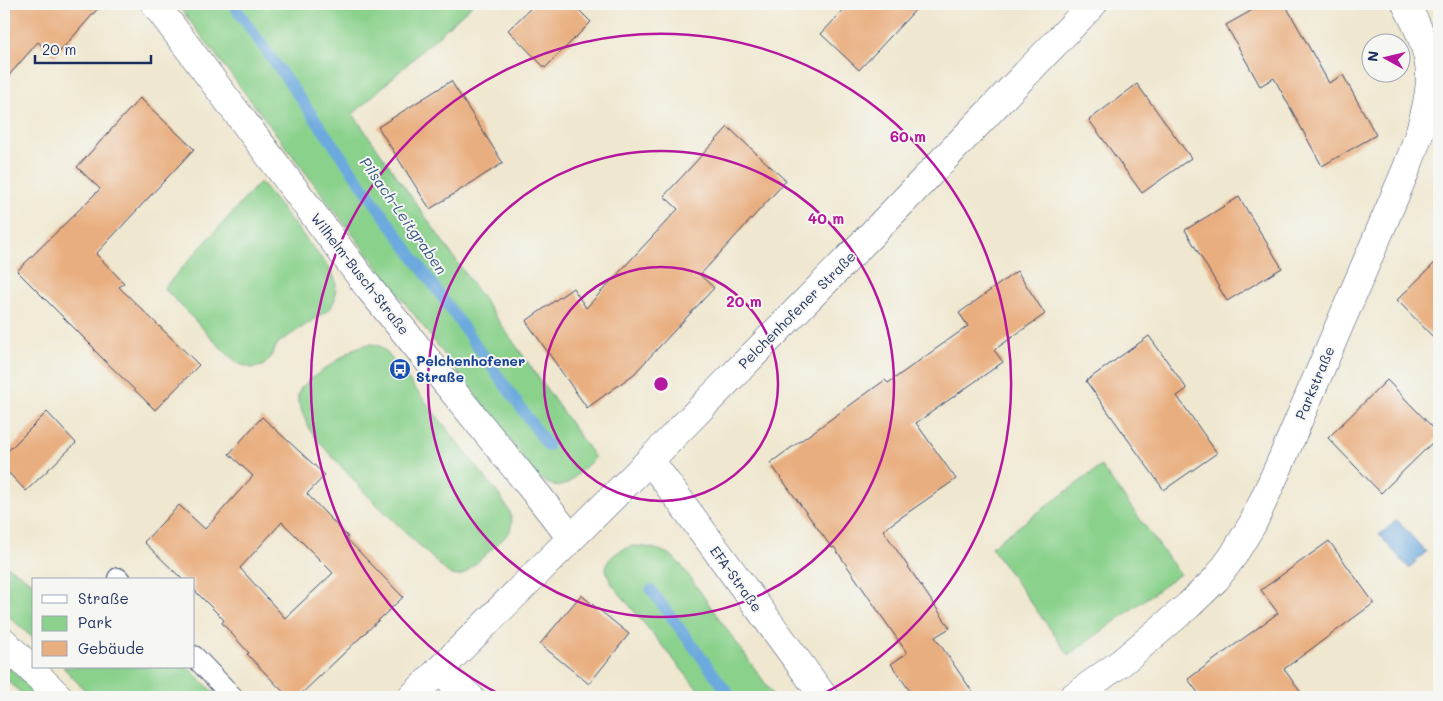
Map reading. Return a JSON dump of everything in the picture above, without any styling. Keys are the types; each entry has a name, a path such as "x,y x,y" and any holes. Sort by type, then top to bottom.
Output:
{"street":[{"name":"Wilhelm-Busch-Straße","path":"155,4 369,288 572,538"},
{"name":"Pelchenhofener Straße","path":"412,697 650,460 909,196 1092,4"},
{"name":"Parkstraße","path":"1072,697 1122,662 1189,605 1216,579 1234,556 1253,523 1399,188 1417,141 1429,85 1429,66 1424,42 1406,4"},
{"name":"EFA-Straße","path":"650,460 824,697"},
{"path":"4,642 59,697"},
{"path":"439,671 470,697"}],"lane":[{"path":"195,657 233,697"}],"green space":[{"path":"177,4 473,4 353,114 595,458 567,484 551,485 538,477"},
{"path":"260,182 330,269 336,282 335,299 330,309 278,343 269,360 263,366 253,368 239,364 225,352 164,288"},
{"path":"369,344 378,345 384,349 499,495 510,512 512,522 510,531 464,574 455,576 447,572 369,497 309,429 298,402 301,388 309,380 355,348"},
{"path":"1101,466 1180,574 1069,655 991,547"},
{"path":"632,546 663,551 672,556 681,565 775,697 704,697 609,579 606,569 609,561 619,551"},
{"path":"4,564 32,583 32,637 4,612"},
{"path":"4,662 39,697 25,697 4,677"},
{"path":"64,668 189,668 218,697 91,697"}],"water":[{"path":"1397,520 1426,552 1409,568 1379,535"}],"building":[{"path":"4,4 102,4 55,57 38,42 4,81"},
{"path":"535,4 573,4 591,22 545,68 508,30"},
{"path":"849,4 921,4 859,70 821,34"},
{"path":"1263,4 1285,4 1329,83 1343,75 1376,135 1322,166 1274,78 1260,86 1226,25"},
{"path":"451,81 503,163 430,209 378,127"},
{"path":"1137,84 1191,158 1142,193 1089,120"},
{"path":"140,98 194,149 96,254 124,283 119,287 199,365 155,410 17,271 100,189 77,167"},
{"path":"728,127 786,181 700,275 714,288 634,374 587,408 526,321 573,288 586,308 678,209 664,196"},
{"path":"1239,197 1282,268 1227,301 1185,230"},
{"path":"1439,259 1439,343 1397,300"},
{"path":"1017,271 1045,314 994,350 1003,362 916,423 956,479 883,530 950,628 935,637 976,697 914,697 891,664 907,653 834,547 832,548 770,463 885,380 888,383 968,326 959,313"},
{"path":"1149,336 1187,389 1177,396 1217,453 1164,490 1086,381"},
{"path":"1387,380 1439,436 1381,493 1328,438"},
{"path":"47,412 76,443 26,491 4,468 4,455"},
{"path":"262,417 325,475 307,494 403,597 298,697 288,697 247,654 249,653 222,623 224,620 195,591 195,578 181,578 144,542 179,505 205,529 253,476 229,454","holes":["282,522 333,573 285,618 240,568"]},
{"path":"1329,541 1374,603 1284,669 1304,697 1201,697 1188,679 1278,613 1261,590"},
{"path":"581,595 629,634 589,684 540,644"}],"waterway":[{"name":"Pilsach-Leitgraben","path":"233,4 548,446"},
{"name":"Pilsach-Leitgraben","path":"651,590 731,697"}],"place":[{"name":"Pelchenhofener Straße","path":"400,369"}]}
